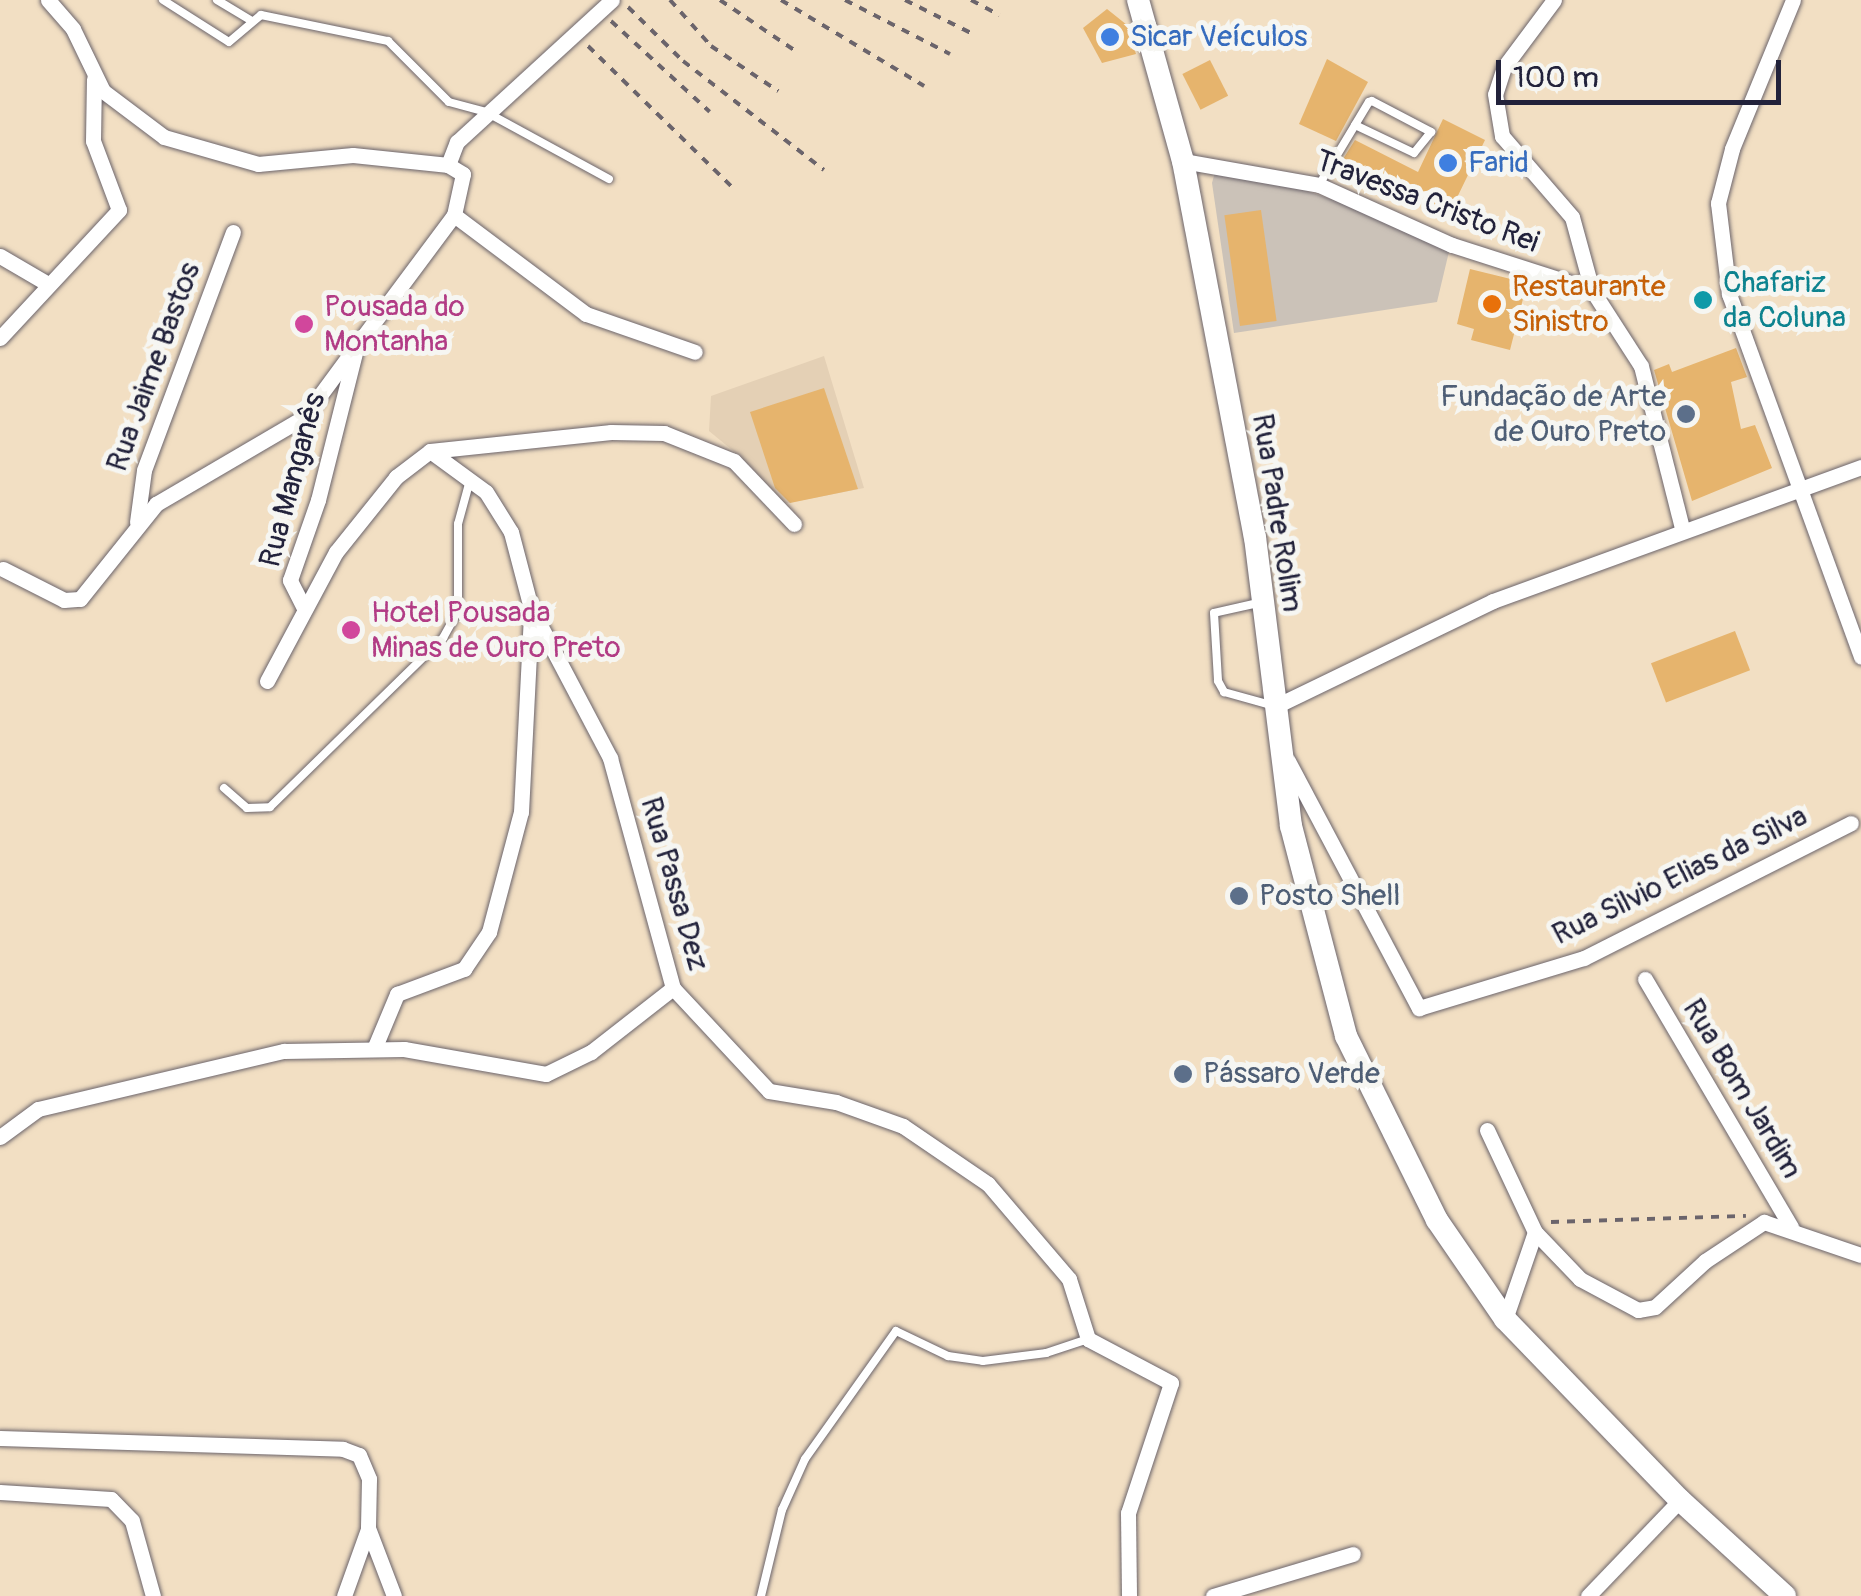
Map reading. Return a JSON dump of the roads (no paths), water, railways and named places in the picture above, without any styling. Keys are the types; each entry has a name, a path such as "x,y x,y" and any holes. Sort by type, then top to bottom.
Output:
{"main road":[{"name":"Rua Padre Rolim","path":"1138,0 1183,161 1262,602 1291,826 1346,1036 1437,1220 1505,1319 1680,1500 1785,1596"}],"street":[{"path":"48,0 73,29 94,79 117,106 154,132 258,164 353,156 448,164 463,174 454,214 586,314 694,352"},
{"path":"1554,0 1504,67 1495,94 1502,136 1572,216 1592,290 1641,366 1682,528"},
{"path":"1793,0 1732,149 1718,203 1729,294 1797,492 1855,625 1861,657"},
{"path":"448,164 465,130 606,5"},
{"path":"0,338 119,210 94,142 94,79"},
{"name":"Travessa Cristo Rei","path":"1183,161 1319,186 1452,245 1592,290"},
{"name":"Rua Manganês","path":"303,606 290,580 318,500 357,345 454,214"},
{"name":"Rua Jaime Bastos","path":"136,522 144,470 233,232"},
{"path":"0,256 48,284"},
{"name":"Rua Jaime Bastos","path":"3,569 64,600 80,600 136,522 226,458 304,417 357,345"},
{"path":"267,681 303,606 396,477 430,451 596,433 664,433 734,460 794,524"},
{"name":"Rua Passa Dez","path":"430,451 472,477 510,532 531,608 610,758 673,988 770,1092 836,1102 904,1126 988,1184 1069,1279 1088,1338"},
{"path":"1276,706 1493,600 1682,528 1861,468"},
{"path":"374,1049 396,994 464,969 489,932 520,812 531,708 531,608"},
{"name":"Rua Silvio Elias da Silva","path":"1278,742 1419,1008 1584,958 1851,823"},
{"name":"Rua Bom Jardim","path":"1645,980 1791,1227"},
{"path":"0,1137 38,1109 284,1051 374,1049 546,1074 591,1052 673,988"},
{"path":"1487,1130 1534,1228 1580,1279 1620,1304 1646,1310 1764,1222 1791,1227 1861,1254"},
{"path":"1505,1319 1534,1228"},
{"path":"1088,1338 1171,1383 1128,1513 1129,1596"},
{"path":"0,1438 344,1449 367,1464 368,1528 394,1596"},
{"path":"0,1492 111,1499 132,1521 153,1596"},
{"path":"1588,1596 1680,1500"},
{"path":"344,1596 368,1528"},
{"path":"1213,1596 1353,1554"}],"lane":[{"path":"163,0 229,42 238,40 250,20 261,14 388,41 432,90 486,112 609,178"},
{"path":"217,0 250,20"},
{"path":"1319,186 1356,124 1375,100 1431,132 1414,153 1356,124"},
{"path":"224,788 247,808 270,807 443,638 458,611 458,524 472,477"},
{"path":"1262,602 1214,613 1218,680 1224,692 1276,706"},
{"path":"762,1596 782,1510 805,1459 896,1332 948,1356 983,1361 1046,1353 1088,1338"}],"place":[{"name":"Sicar Veículos","path":"1110,37"},
{"name":"Farid","path":"1448,163"},
{"name":"Chafariz da Coluna","path":"1703,300"},
{"name":"Restaurante Sinistro","path":"1492,304"},
{"name":"Pousada do Montanha","path":"304,324"},
{"name":"Fundação de Arte de Ouro Preto","path":"1686,414"},
{"name":"Hotel Pousada Minas de Ouro Preto","path":"351,630"},
{"name":"Posto Shell","path":"1239,896"},
{"name":"Pássaro Verde","path":"1183,1074"}]}
